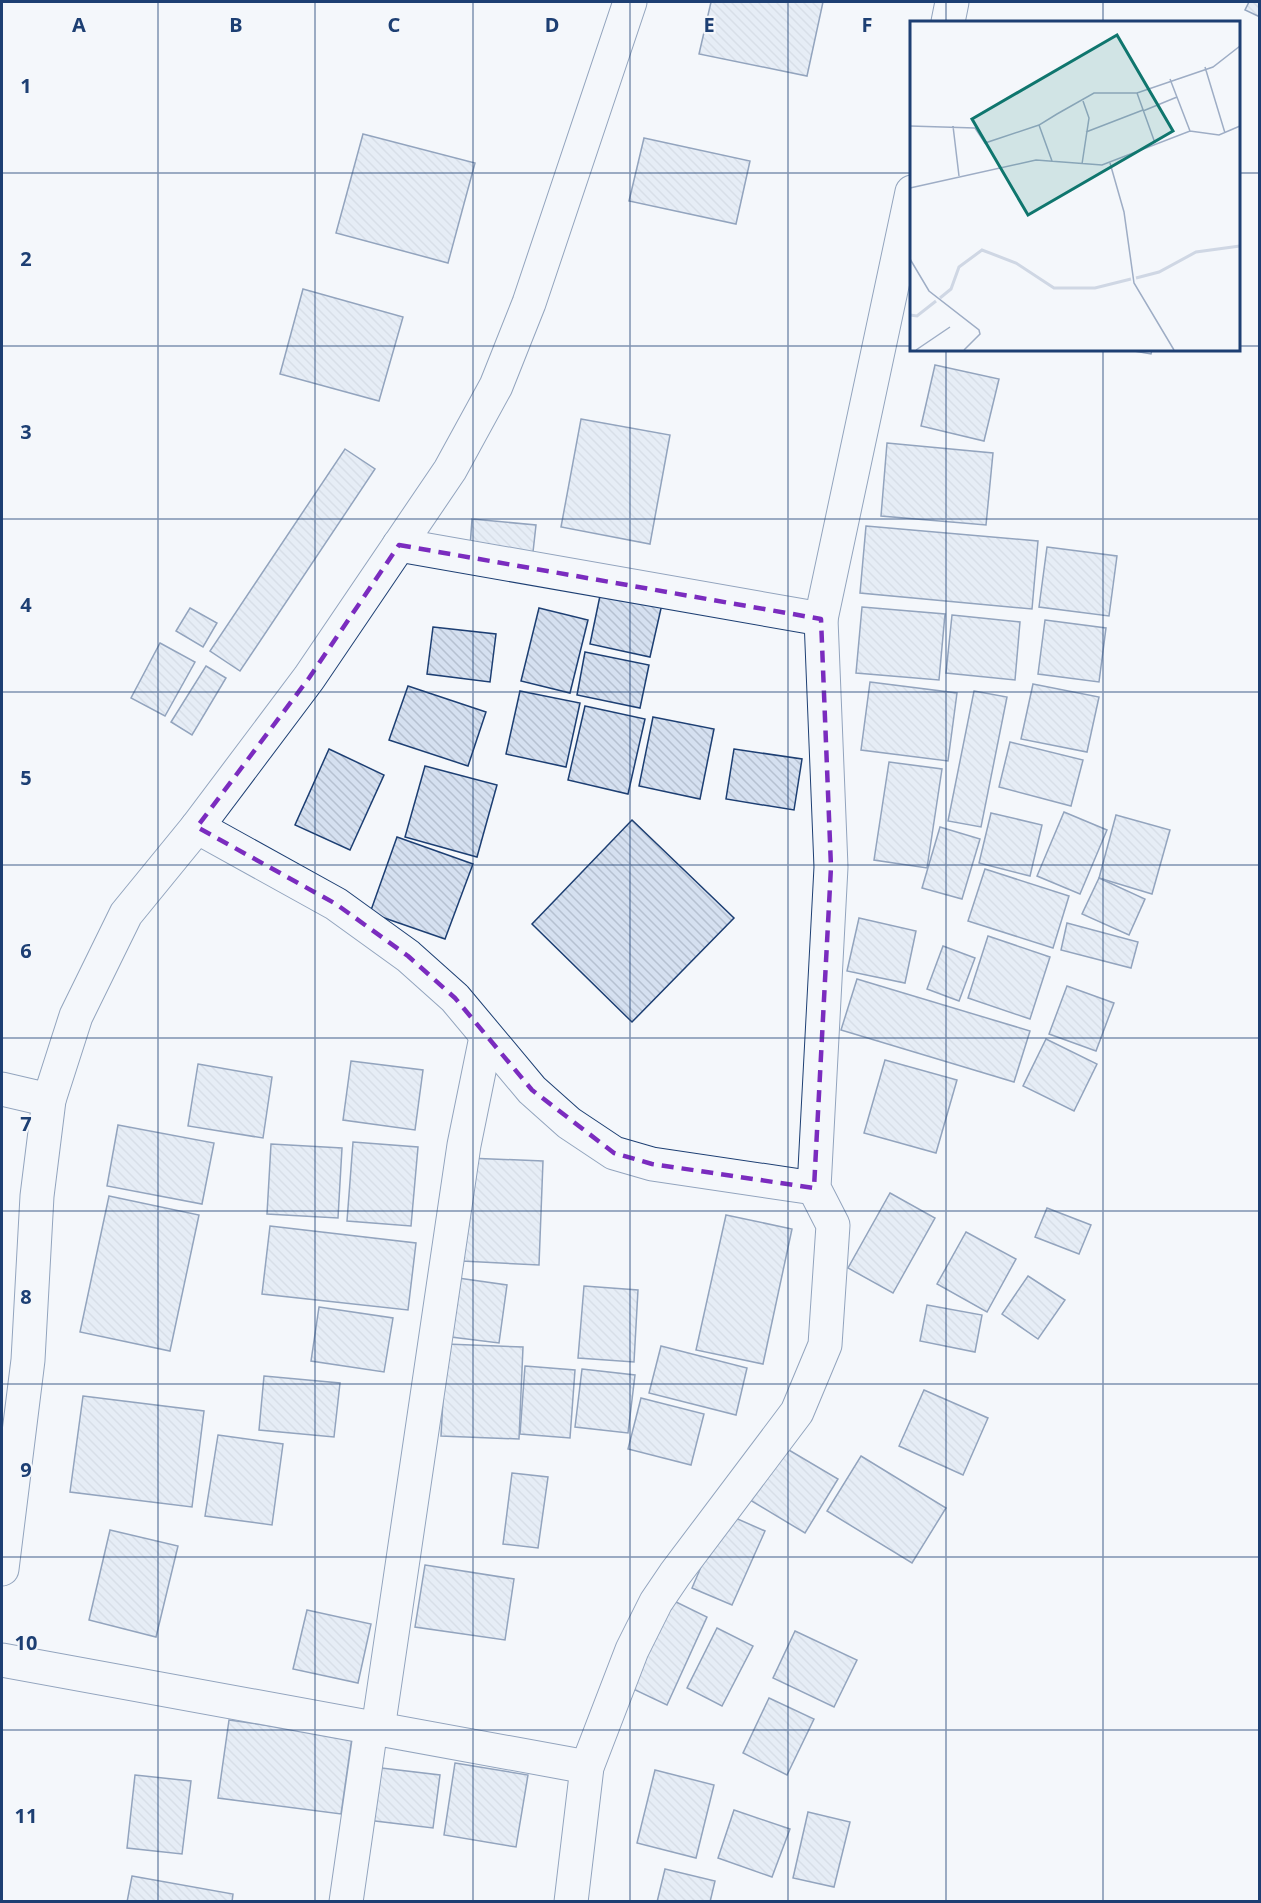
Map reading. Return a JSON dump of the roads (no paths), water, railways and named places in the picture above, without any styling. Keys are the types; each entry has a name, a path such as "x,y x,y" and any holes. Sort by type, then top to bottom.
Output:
{"street":[{"path":"2,1569 28,1360 37,1196 49,1100 76,1016 126,914 197,827 309,678 450,470 496,386 530,303 630,2"},
{"path":"948,21 952,2"},
{"path":"571,1902 587,1767 632,1650 656,1602 797,1412 825,1345 833,1225 814,1188 831,867 821,619 910,201"},
{"path":"399,546 821,619"},
{"path":"197,827 336,904 390,943 455,998 532,1090 569,1123 614,1153 652,1164 814,1188"},
{"path":"346,1902 375,1728 464,1144 486,1037"},
{"path":"2,1089 49,1100"},
{"path":"2,1660 587,1767"}]}
